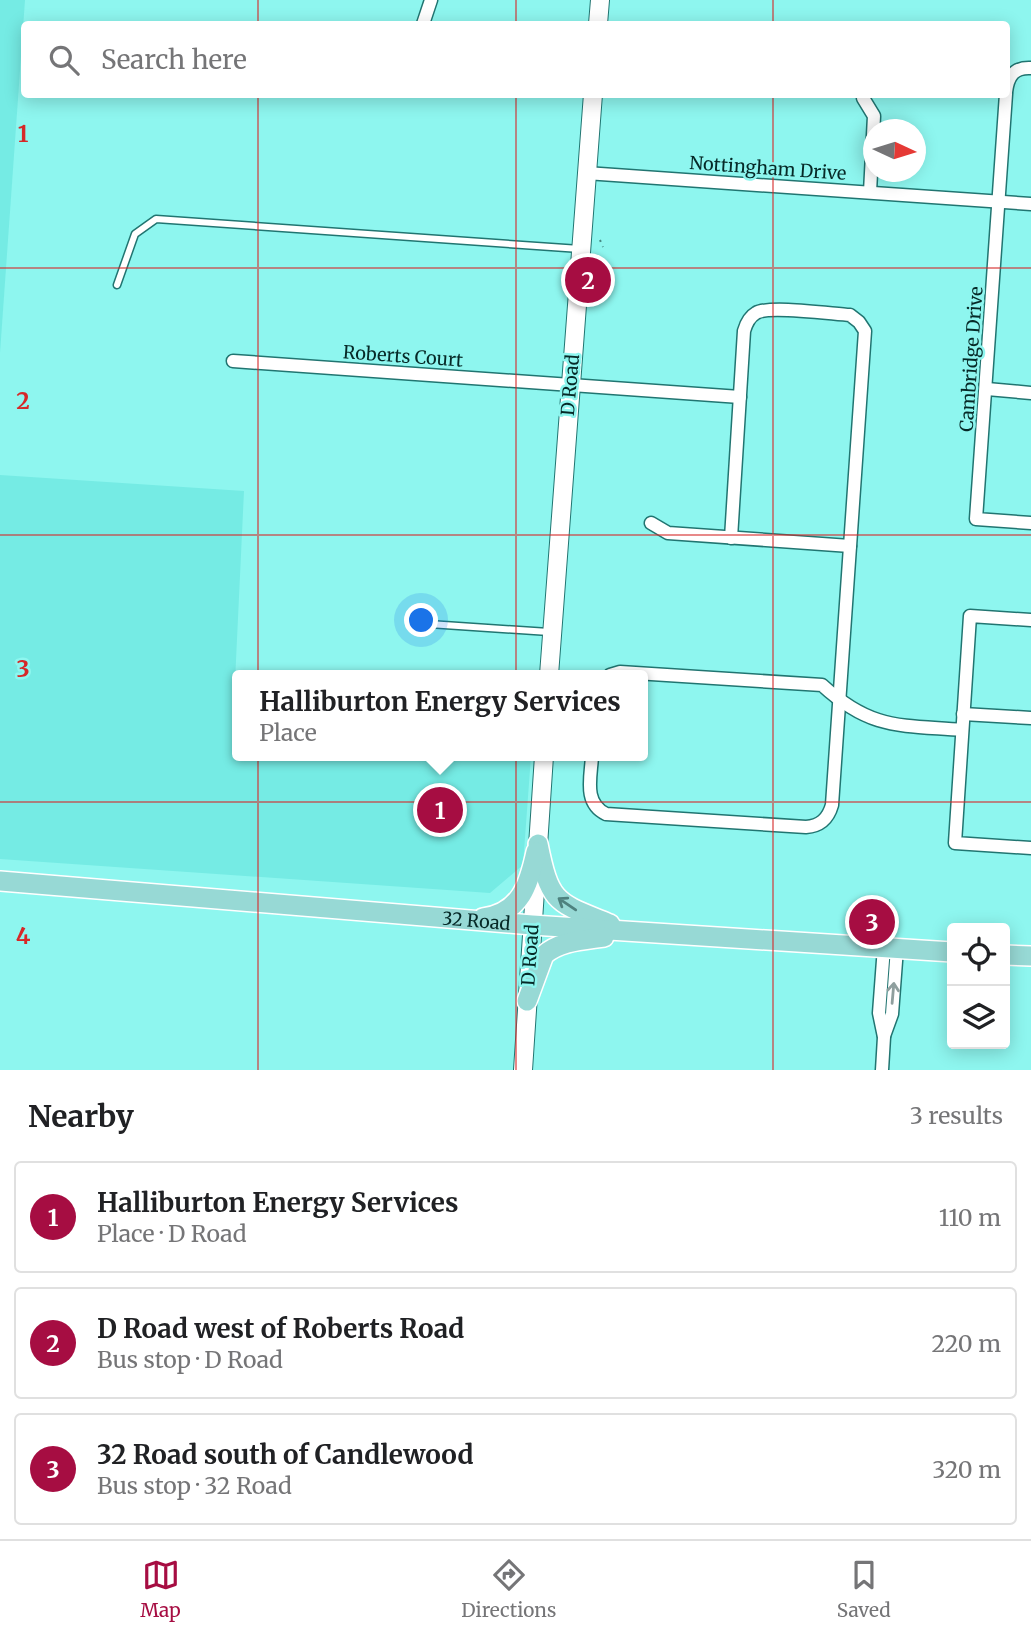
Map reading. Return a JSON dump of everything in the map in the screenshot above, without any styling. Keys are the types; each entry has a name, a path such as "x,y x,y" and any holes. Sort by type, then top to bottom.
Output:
{"main road":[{"path":"464,920 501,913 519,901 527,887 538,844"},
{"path":"538,844 545,877 552,894 572,908 629,932"},
{"name":"32 Road","path":"0,881 464,920 947,952"},
{"path":"527,1000 544,955 550,950 561,945 629,932"},
{"path":"1010,955 1031,956"}],"street":[{"path":"424,21 431,0"},
{"path":"598,21 600,0"},
{"path":"1010,77 1021,68 1031,68"},
{"name":"D Road","path":"549,670 593,98"},
{"path":"863,98 874,116 870,192"},
{"name":"Cambridge Drive","path":"1006,98 976,520 1031,523"},
{"name":"Nottingham Drive","path":"586,173 1031,204"},
{"path":"592,761 591,798 597,808 606,814 811,827 824,821 832,805 865,331 850,315 769,310 752,316 744,331 731,538"},
{"name":"Roberts Court","path":"233,361 740,397"},
{"path":"987,389 1031,393"},
{"path":"651,523 668,533 850,546"},
{"path":"1031,620 970,616 955,843 1031,848"},
{"path":"648,674 822,684 839,700 865,716 886,723 962,730"},
{"path":"963,714 1031,718"},
{"name":"D Road","path":"523,1070 544,761"},
{"path":"882,1070 884,1037 892,1014 891,947"}],"lane":[{"path":"117,285 135,234 156,219 582,249"},
{"path":"429,624 552,633"}],"path":[{"path":"600,240 603,247"}],"shaded area":[{"path":"0,0 25,0 24,21 21,21 21,56 0,353"},
{"path":"0,475 244,491 236,670 232,670 232,761 531,761 523,865 490,893 0,859"}],"place":[{"name":"D Road west of Roberts Road","path":"588,280"},
{"name":"Halliburton Energy Services","path":"440,810"},
{"name":"32 Road south of Candlewood","path":"872,922"}]}
